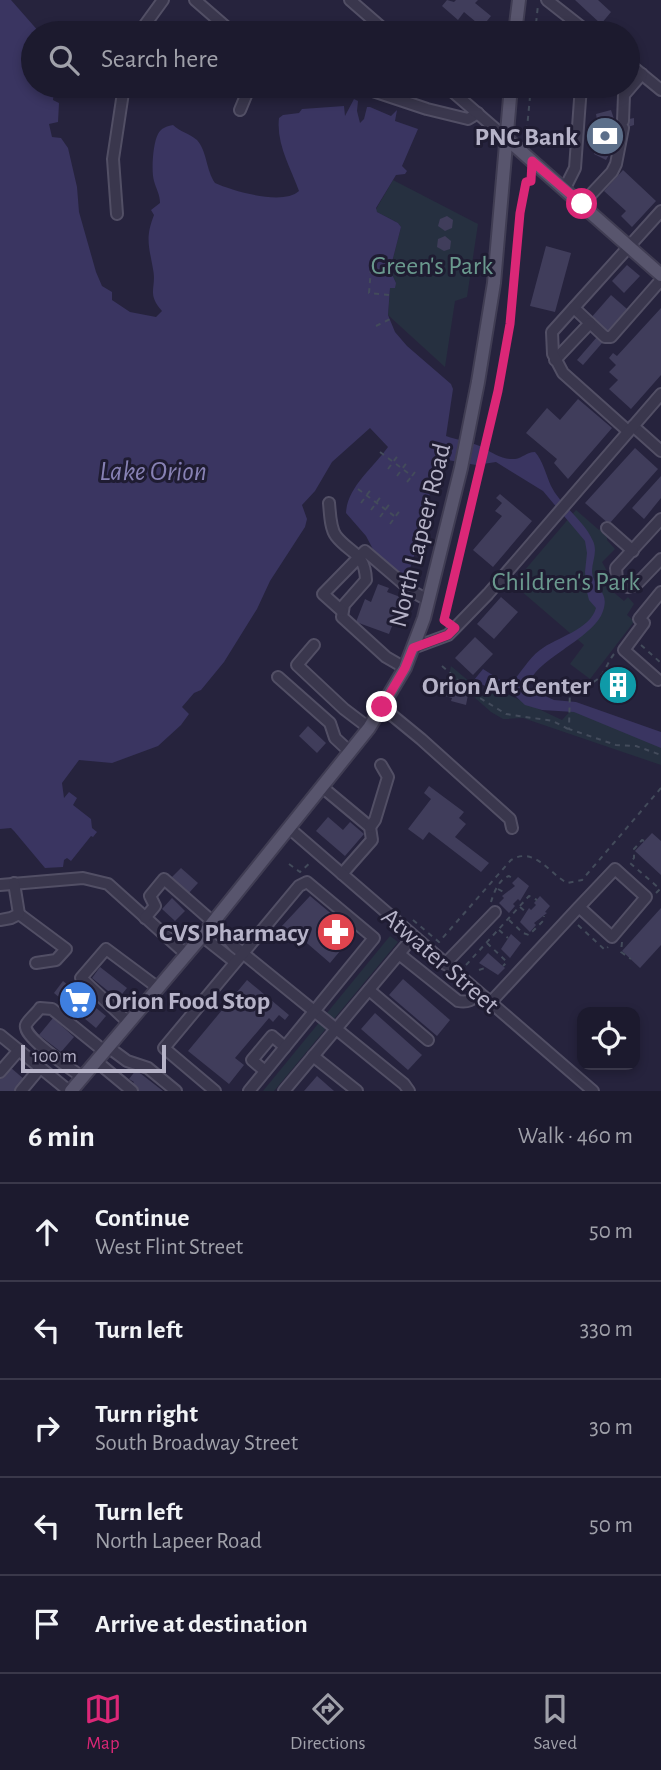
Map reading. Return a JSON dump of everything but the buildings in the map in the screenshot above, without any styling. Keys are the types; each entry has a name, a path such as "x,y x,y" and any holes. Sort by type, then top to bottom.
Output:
{"main road":[{"path":"516,21 519,0"},
{"name":"North Lapeer Road","path":"70,1091 202,936 350,752 369,728 405,668 428,600 461,468 478,382 494,283 510,98"},
{"path":"506,138 661,275"}],"street":[{"path":"148,21 163,0"},
{"path":"195,0 219,21"},
{"path":"351,0 375,21"},
{"path":"547,0 574,21"},
{"path":"640,76 642,74 661,90"},
{"path":"117,214 113,159 122,98"},
{"path":"240,110 245,98"},
{"path":"394,98 468,119 478,113"},
{"path":"463,98 506,138"},
{"path":"565,188 575,168 580,98"},
{"path":"582,204 612,172 616,164 623,124 623,98"},
{"path":"661,211 552,332 551,342 555,360 563,373 661,451"},
{"path":"574,308 605,337 611,337 661,280"},
{"path":"555,360 590,323"},
{"path":"413,648 448,635 455,628 488,594 661,394"},
{"path":"329,503 334,534 360,556 365,568 366,580 342,611 342,617 386,657 405,668"},
{"path":"661,519 615,571 617,580 628,587 636,585 661,559"},
{"path":"607,527 633,551"},
{"path":"342,611 323,594 365,551 413,592 428,600"},
{"path":"657,680 624,650 644,623 639,619 661,592"},
{"path":"314,645 297,665 344,709 369,728"},
{"path":"278,677 330,723 335,738 350,752"},
{"path":"382,707 510,819 512,828"},
{"path":"330,723 344,709"},
{"path":"370,827 375,820 388,777 381,765"},
{"path":"322,787 370,827 372,840 342,874"},
{"name":"Atwater Street","path":"289,828 593,1091"},
{"path":"490,1003 579,907 615,869 646,897 612,937 579,907"},
{"path":"0,885 83,878 108,884 186,954"},
{"path":"145,918 155,906 150,896 164,879 213,922 234,946 404,1084 409,1091"},
{"path":"14,883 19,914 66,948 56,960 36,963"},
{"path":"215,1091 164,1048 299,886 307,883 374,938 249,1091"},
{"path":"445,964 495,912"},
{"path":"0,920 19,914"},
{"path":"202,936 235,962"},
{"path":"284,1091 414,937"},
{"path":"128,1022 81,978 106,949 157,987"},
{"path":"399,954 458,1000 465,1002 479,993"},
{"path":"369,990 428,1040"},
{"path":"82,1077 33,1040 26,1030 26,1025 40,1008 52,1009 103,1053 132,1091"},
{"path":"0,1035 70,1091"},
{"path":"265,1072 252,1060 272,1036 285,1047"},
{"path":"0,1072 19,1050"},
{"path":"103,1053 148,1068 176,1091"},
{"path":"313,1056 358,1091"},
{"path":"21,1091 40,1068"}],"path":[{"path":"536,21 538,0"},
{"path":"455,628 444,620 498,391 510,324 520,213 526,182 531,181 531,144 526,139 530,98"},
{"path":"389,295 369,293 371,269 391,271"},
{"path":"376,326 390,319"},
{"path":"380,452 412,475"},
{"path":"388,469 399,454"},
{"path":"397,476 408,461"},
{"path":"407,482 418,468"},
{"path":"361,503 372,488"},
{"path":"358,489 396,517"},
{"path":"371,510 382,495"},
{"path":"380,517 391,502"},
{"path":"390,524 401,509"},
{"path":"631,640 660,662 661,657"},
{"path":"569,727 570,687 590,683 600,677 615,652"},
{"path":"442,666 475,695 506,714 553,721 616,745 636,746 661,755"},
{"path":"411,923 413,920 439,942 517,856 531,856 567,883 582,880 661,788"},
{"path":"644,841 634,849 631,863 660,889 650,899"},
{"path":"289,864 300,873 310,862"},
{"path":"515,880 507,876 494,892 490,907 526,935 531,935 544,920 544,916"},
{"path":"494,892 499,888 505,893"},
{"path":"466,965 524,899 531,896 537,900"},
{"path":"520,906 526,912"},
{"path":"576,920 575,922 605,950 614,940"},
{"path":"499,929 508,938"},
{"path":"622,941 621,952 631,959"},
{"path":"486,943 507,961 503,966"},
{"path":"495,959 500,956 509,957"},
{"path":"479,970 485,968"}],"green space":[{"name":"Green's Park","path":"393,180 478,224 467,297 455,301 445,367 388,315 390,288 396,283 390,270 401,227 375,211"},
{"name":"Children's Park","path":"576,510 599,530 601,528 607,533 607,540 615,549 602,562 607,571 603,578 606,586 624,601 628,597 634,604 627,615 633,623 590,679 570,664 584,645 513,584"},
{"path":"451,666 483,693 490,686 562,720 575,706 661,736 661,765 523,718 503,719 491,712 449,675"},
{"path":"390,936 398,942 274,1091 263,1091"}],"water":[{"name":"Lake Orion","path":"0,0 11,0 29,21 21,21 21,98 53,98 59,103 58,122 49,124 52,137 61,138 68,148 77,187 79,212 96,272 102,286 112,292 112,300 130,312 156,317 162,311 153,295 154,276 149,230 154,215 151,210 160,203 153,176 153,164 156,138 162,129 173,125 197,140 215,183 245,193 282,197 299,191 280,137 279,118 283,115 299,113 302,109 344,106 345,116 354,99 358,101 360,123 367,107 370,107 391,116 397,110 395,121 418,129 402,166 407,171 405,174 396,175 376,208 377,212 401,227 390,270 396,283 395,288 390,288 388,315 395,332 451,384 453,389 446,436 475,444 498,456 511,459 535,452 555,493 584,526 595,546 592,573 604,596 603,611 587,632 538,670 531,680 530,689 554,700 576,702 661,732 661,748 574,712 542,710 525,705 510,691 485,686 474,680 483,669 502,681 511,683 540,650 580,628 593,616 596,608 589,600 587,592 585,541 543,491 496,462 476,465 442,459 436,467 419,540 407,578 404,580 375,553 366,536 346,513 356,486 388,447 370,428 332,462 315,491 302,505 307,519 305,527 270,581 257,609 224,662 201,690 194,693 182,707 189,714 181,725 158,746 112,763 79,760 62,783 64,798 69,792 77,798 73,805 91,819 92,828 97,832 71,861 67,858 63,867 45,868 11,828 0,829"}],"place":[{"name":"PNC Bank","path":"605,136"},
{"name":"Orion Art Center","path":"618,685"},
{"name":"CVS Pharmacy","path":"336,932"},
{"name":"Orion Food Stop","path":"78,1000"}],"route":[{"path":"382,707 405,668 413,648 448,635 455,628 444,620 498,391 510,324 520,213 526,182 531,181 532,161 582,204"}]}
